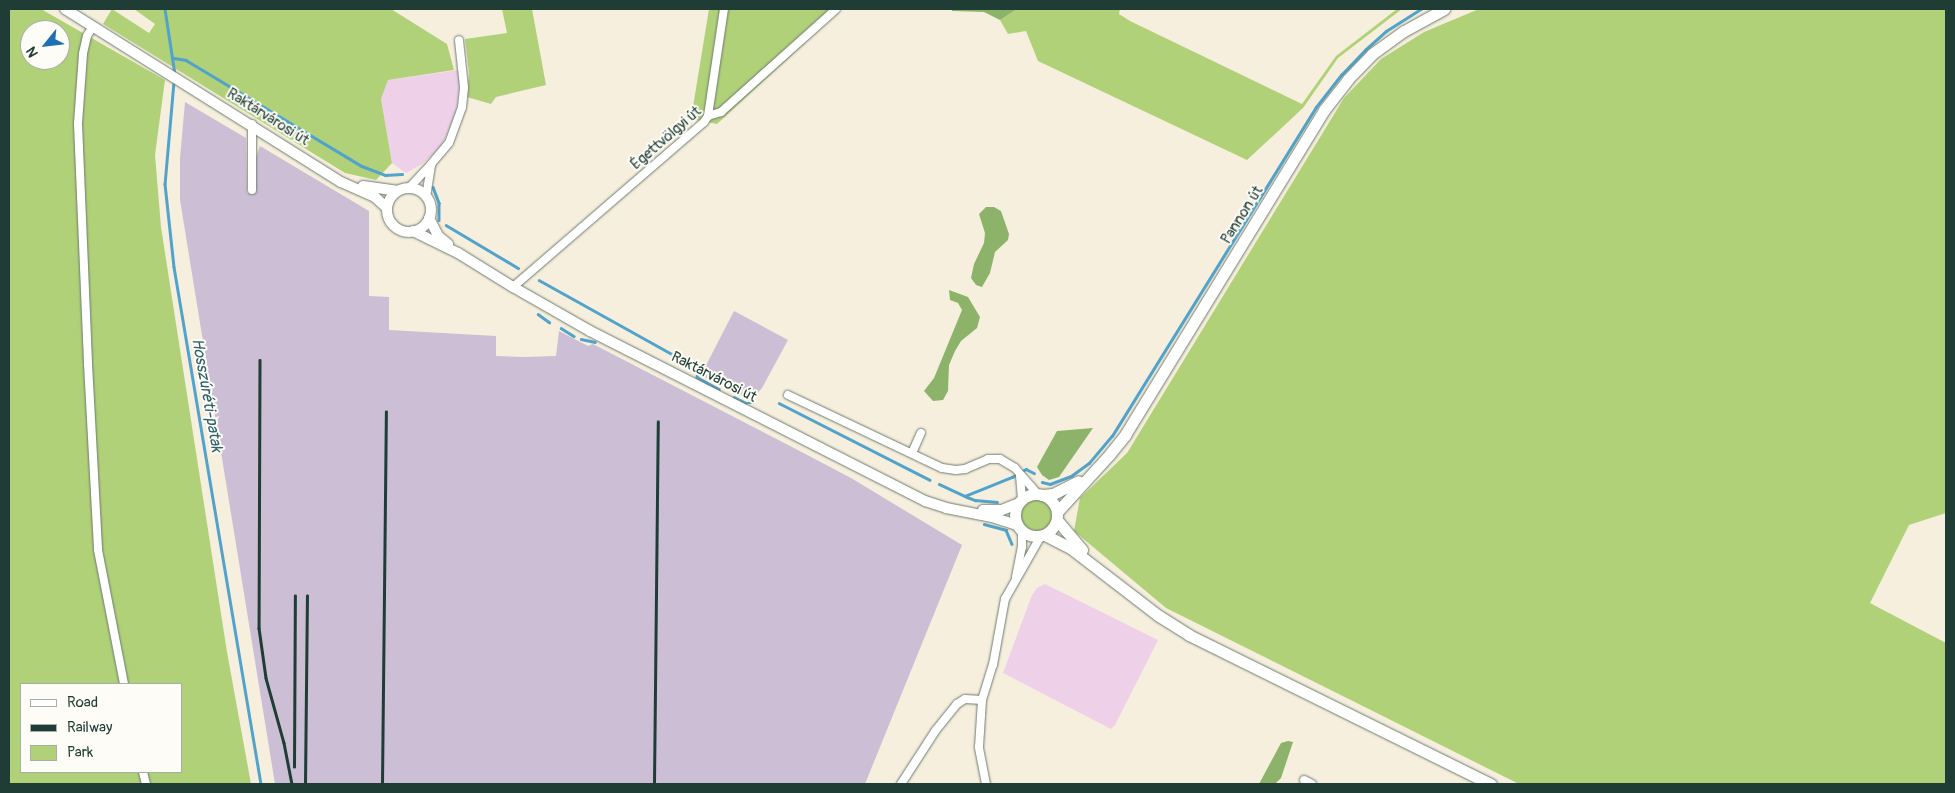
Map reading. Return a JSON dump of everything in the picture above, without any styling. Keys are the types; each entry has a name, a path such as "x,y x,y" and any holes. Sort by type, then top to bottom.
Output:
{"main road":[{"name":"Pannon út","path":"1057,516 1125,434 1324,110 1342,86 1372,54 1404,31 1444,9"},
{"name":"Pannon út","path":"1040,494 1053,494 1067,488 1098,467"},
{"name":"Raktárvárosi út","path":"1020,501 1030,495 1040,494"},
{"path":"1040,494 1052,501 1057,516 1072,540 1118,583 1159,616 1188,635 1491,784"},
{"path":"1020,501 1015,516 1020,528"},
{"path":"1043,535 1052,529 1057,516"},
{"name":"Raktárvárosi út","path":"1020,528 1031,536 1043,535 1063,543 1118,583"}],"street":[{"name":"Raktárvárosi út","path":"65,9 252,124 341,182 375,197 387,208 393,225 400,230 413,231 458,253 513,287 650,362 925,501 964,512 992,517 1020,528"},
{"path":"708,116 724,9"},
{"name":"Égettvölgyi út","path":"513,287 697,130 708,116 721,112 836,9"},
{"path":"93,26 87,36 83,54 78,124 88,364 98,550 124,683"},
{"path":"432,163 449,143 462,107 464,87 459,40"},
{"path":"252,124 252,190"},
{"path":"431,164 426,197 421,191 409,188 431,164"},
{"name":"Raktárvárosi út","path":"333,176 377,190 397,191 409,188"},
{"path":"387,208 391,197 397,191"},
{"name":"Raktárvárosi út","path":"426,197 430,210 429,218 438,236 458,253"},
{"path":"413,231 424,225 429,218"},
{"path":"788,395 942,468 956,470 988,460 1000,459 1015,468 1020,476 1034,486 1040,494"},
{"path":"912,453 921,433"},
{"path":"1020,476 1020,501"},
{"name":"Raktárvárosi út","path":"964,512 1002,510 1020,501"},
{"path":"1016,577 1022,547 1020,528"},
{"path":"986,784 978,747 982,700 993,664 1005,599 1016,577 1043,535"},
{"path":"901,784 936,730 957,704 965,699 982,700"},
{"path":"1304,780 1312,784"}],"shaded area":[{"path":"459,70 460,82 456,112 442,146 422,164 406,173 392,163 381,99 388,80"},
{"path":"185,102 246,138 247,193 256,193 256,157 260,146 369,211 369,296 389,297 389,330 496,336 496,356 525,357 556,356 559,331 588,346 593,344 851,478 962,545 865,784 275,784 180,200 180,158"},
{"path":"734,311 788,340 762,388 751,400 734,391 734,388 727,384 722,386 701,375"},
{"path":"1045,584 1158,640 1115,725 1111,729 1003,673 1032,595 1037,588"}],"green space":[{"path":"9,9 41,9 60,20 20,20 20,70 70,70 70,26 165,80 155,155 161,227 227,652 251,784 9,784"},
{"path":"112,9 149,33 155,24 134,9 391,9 447,44 454,70 388,80 381,99 392,163 376,180 345,173 103,24"},
{"path":"502,9 532,9 546,85 496,97 491,104 467,97 469,73 465,39 507,33"},
{"path":"709,9 834,9 804,44 717,124 691,119"},
{"path":"952,9 1017,9 1000,20 984,12 952,11"},
{"path":"1017,9 1120,9 1119,14 1130,21 1302,104 1336,56 1397,9 1402,9 1338,58 1303,108 1247,160 1038,61 1026,31 1008,34 1000,20"},
{"path":"1479,9 1946,9 1946,513 1909,525 1870,603 1946,643 1946,784 1519,784 1166,608 1074,531 1080,498 1127,453 1344,98 1381,59 1424,32"},
{"path":"986,207 994,207 1001,211 1009,234 1008,240 995,252 990,273 982,287 976,285 971,278 974,264 984,243 985,233 979,214"},
{"path":"949,290 968,297 980,317 977,328 961,341 955,351 949,365 948,391 943,400 933,401 924,391 934,378 962,310 958,303 950,300"},
{"path":"1093,428 1059,477 1049,480 1042,475 1037,467 1057,431"},
{"path":"1037,499 1043,500 1048,504 1052,509 1052,521 1048,526 1043,530 1037,531 1031,530 1026,526 1022,521 1021,515 1022,509 1026,504 1031,500"},
{"path":"1293,742 1281,778 1275,784 1259,784 1281,743"}],"waterway":[{"name":"Hosszúréti-patak","path":"165,9 175,74"},
{"path":"1042,482 1050,484 1071,476 1089,463 1112,436 1316,107 1341,75 1365,50 1386,31 1421,9"},
{"path":"174,58 186,60 362,166 385,175 402,174"},
{"name":"Hosszúréti-patak","path":"174,82 165,184 174,267 261,784"},
{"path":"433,187 439,203 439,220"},
{"path":"446,225 518,268"},
{"path":"539,280 699,369 697,377 719,389"},
{"path":"538,314 549,322"},
{"path":"561,328 574,336"},
{"path":"581,339 595,342"},
{"path":"734,397 746,403 754,403"},
{"path":"779,403 930,480"},
{"path":"939,484 965,496 1012,477 1026,469 1034,473"},
{"path":"967,497 975,500 997,502"},
{"path":"984,524 1006,530 1012,544"}],"railway":[{"path":"260,360 259,628 266,678 284,743 292,784"},
{"path":"382,784 386,412"},
{"path":"654,784 658,422"},
{"path":"294,767 295,596"},
{"path":"305,784 307,596"}]}
